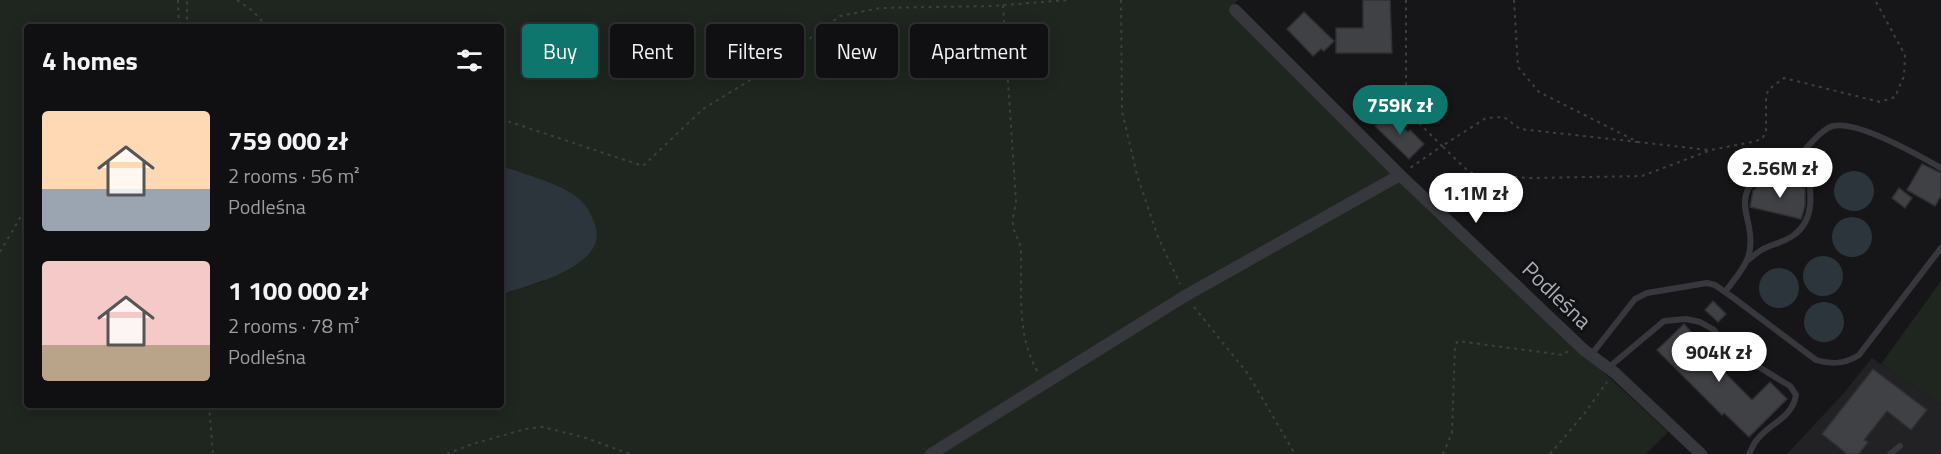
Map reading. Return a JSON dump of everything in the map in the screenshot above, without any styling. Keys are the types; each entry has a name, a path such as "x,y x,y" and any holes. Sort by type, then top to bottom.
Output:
{"street":[{"name":"Podleśna","path":"1235,10 1401,175 1578,344 1611,371 1701,454"},
{"path":"932,454 1185,296 1401,175"}],"lane":[{"path":"1748,261 1752,244 1745,208 1746,194 1751,184 1763,176 1794,163 1825,129 1833,125 1846,126 1890,140 1941,168"},
{"path":"1725,292 1748,261 1761,250 1794,235 1804,224 1810,207 1811,185 1807,170 1806,150"},
{"path":"1591,354 1635,299 1647,293 1707,283 1725,292 1816,360 1828,364 1850,361 1859,354 1941,248"},
{"path":"1611,371 1664,321 1686,319 1700,322 1713,330 1728,348 1790,386 1796,395 1795,404 1789,413 1756,440 1749,454"},
{"path":"1890,454 1900,446"}],"path":[{"path":"178,0 179,24"},
{"path":"187,24 188,0"},
{"path":"237,0 253,11 264,24"},
{"path":"992,0 992,6"},
{"path":"504,119 643,165 703,109 773,66 840,16 880,8 992,6 1069,0"},
{"path":"1121,0 1122,111 1137,175 1158,237 1185,296 1248,374 1295,454"},
{"path":"1406,0 1406,104 1411,115 1468,171 1478,176 1532,178 1642,176 1711,150 1762,139 1766,132 1768,90 1784,78 1880,102 1894,97 1904,76 1905,55 1875,0"},
{"path":"1514,0 1518,67 1539,92 1638,142"},
{"path":"1003,5 1016,202 1013,225 1021,249 1022,332 1032,362 1046,384"},
{"path":"1401,175 1486,118 1504,117 1520,129 1711,150"},
{"path":"0,252 24,211"},
{"path":"1443,454 1452,433 1455,345 1458,341 1563,355 1578,344"},
{"path":"1550,454 1584,414 1611,371"},
{"path":"209,408 213,454"},
{"path":"447,454 472,444 526,429 543,427 586,438 630,454"}],"shaded area":[{"path":"0,0 1238,0 1230,9 1423,204 1668,432 1646,454 0,454"},
{"path":"504,168 549,182 576,196 586,207 595,225 596,239 590,252 579,263 564,272 504,293"},
{"path":"1854,171 1868,177 1874,191 1868,205 1854,211 1840,205 1834,191 1840,177"},
{"path":"1852,217 1866,223 1872,237 1866,251 1852,257 1838,251 1832,237 1838,223"},
{"path":"1823,256 1837,262 1843,276 1837,290 1823,296 1809,290 1803,276 1809,262"},
{"path":"1779,268 1793,274 1799,288 1793,302 1779,308 1765,302 1759,288 1765,274"},
{"path":"1941,281 1941,405 1881,364"},
{"path":"1824,302 1838,308 1844,322 1838,336 1824,342 1810,336 1804,322 1810,308"},
{"path":"1872,358 1941,405 1941,454 1787,454 1843,394"}],"building":[{"path":"1363,0 1390,0 1392,53 1336,53 1336,28 1363,28"},
{"path":"1304,12 1334,41 1324,51 1321,49 1313,56 1287,29"},
{"path":"1388,113 1424,144 1409,159 1375,126"},
{"path":"1922,164 1941,173 1941,196 1935,206 1907,190"},
{"path":"1770,180 1805,188 1805,206 1801,219 1750,207 1753,191"},
{"path":"1899,188 1912,198 1905,208 1892,198"},
{"path":"1713,301 1726,314 1718,322 1705,310"},
{"path":"1684,324 1706,348 1703,351 1752,400 1770,382 1787,399 1749,437 1724,413 1722,415 1657,350"},
{"path":"1873,369 1927,410 1911,430 1887,411 1864,440 1868,442 1859,454 1847,454 1822,434"}]}
